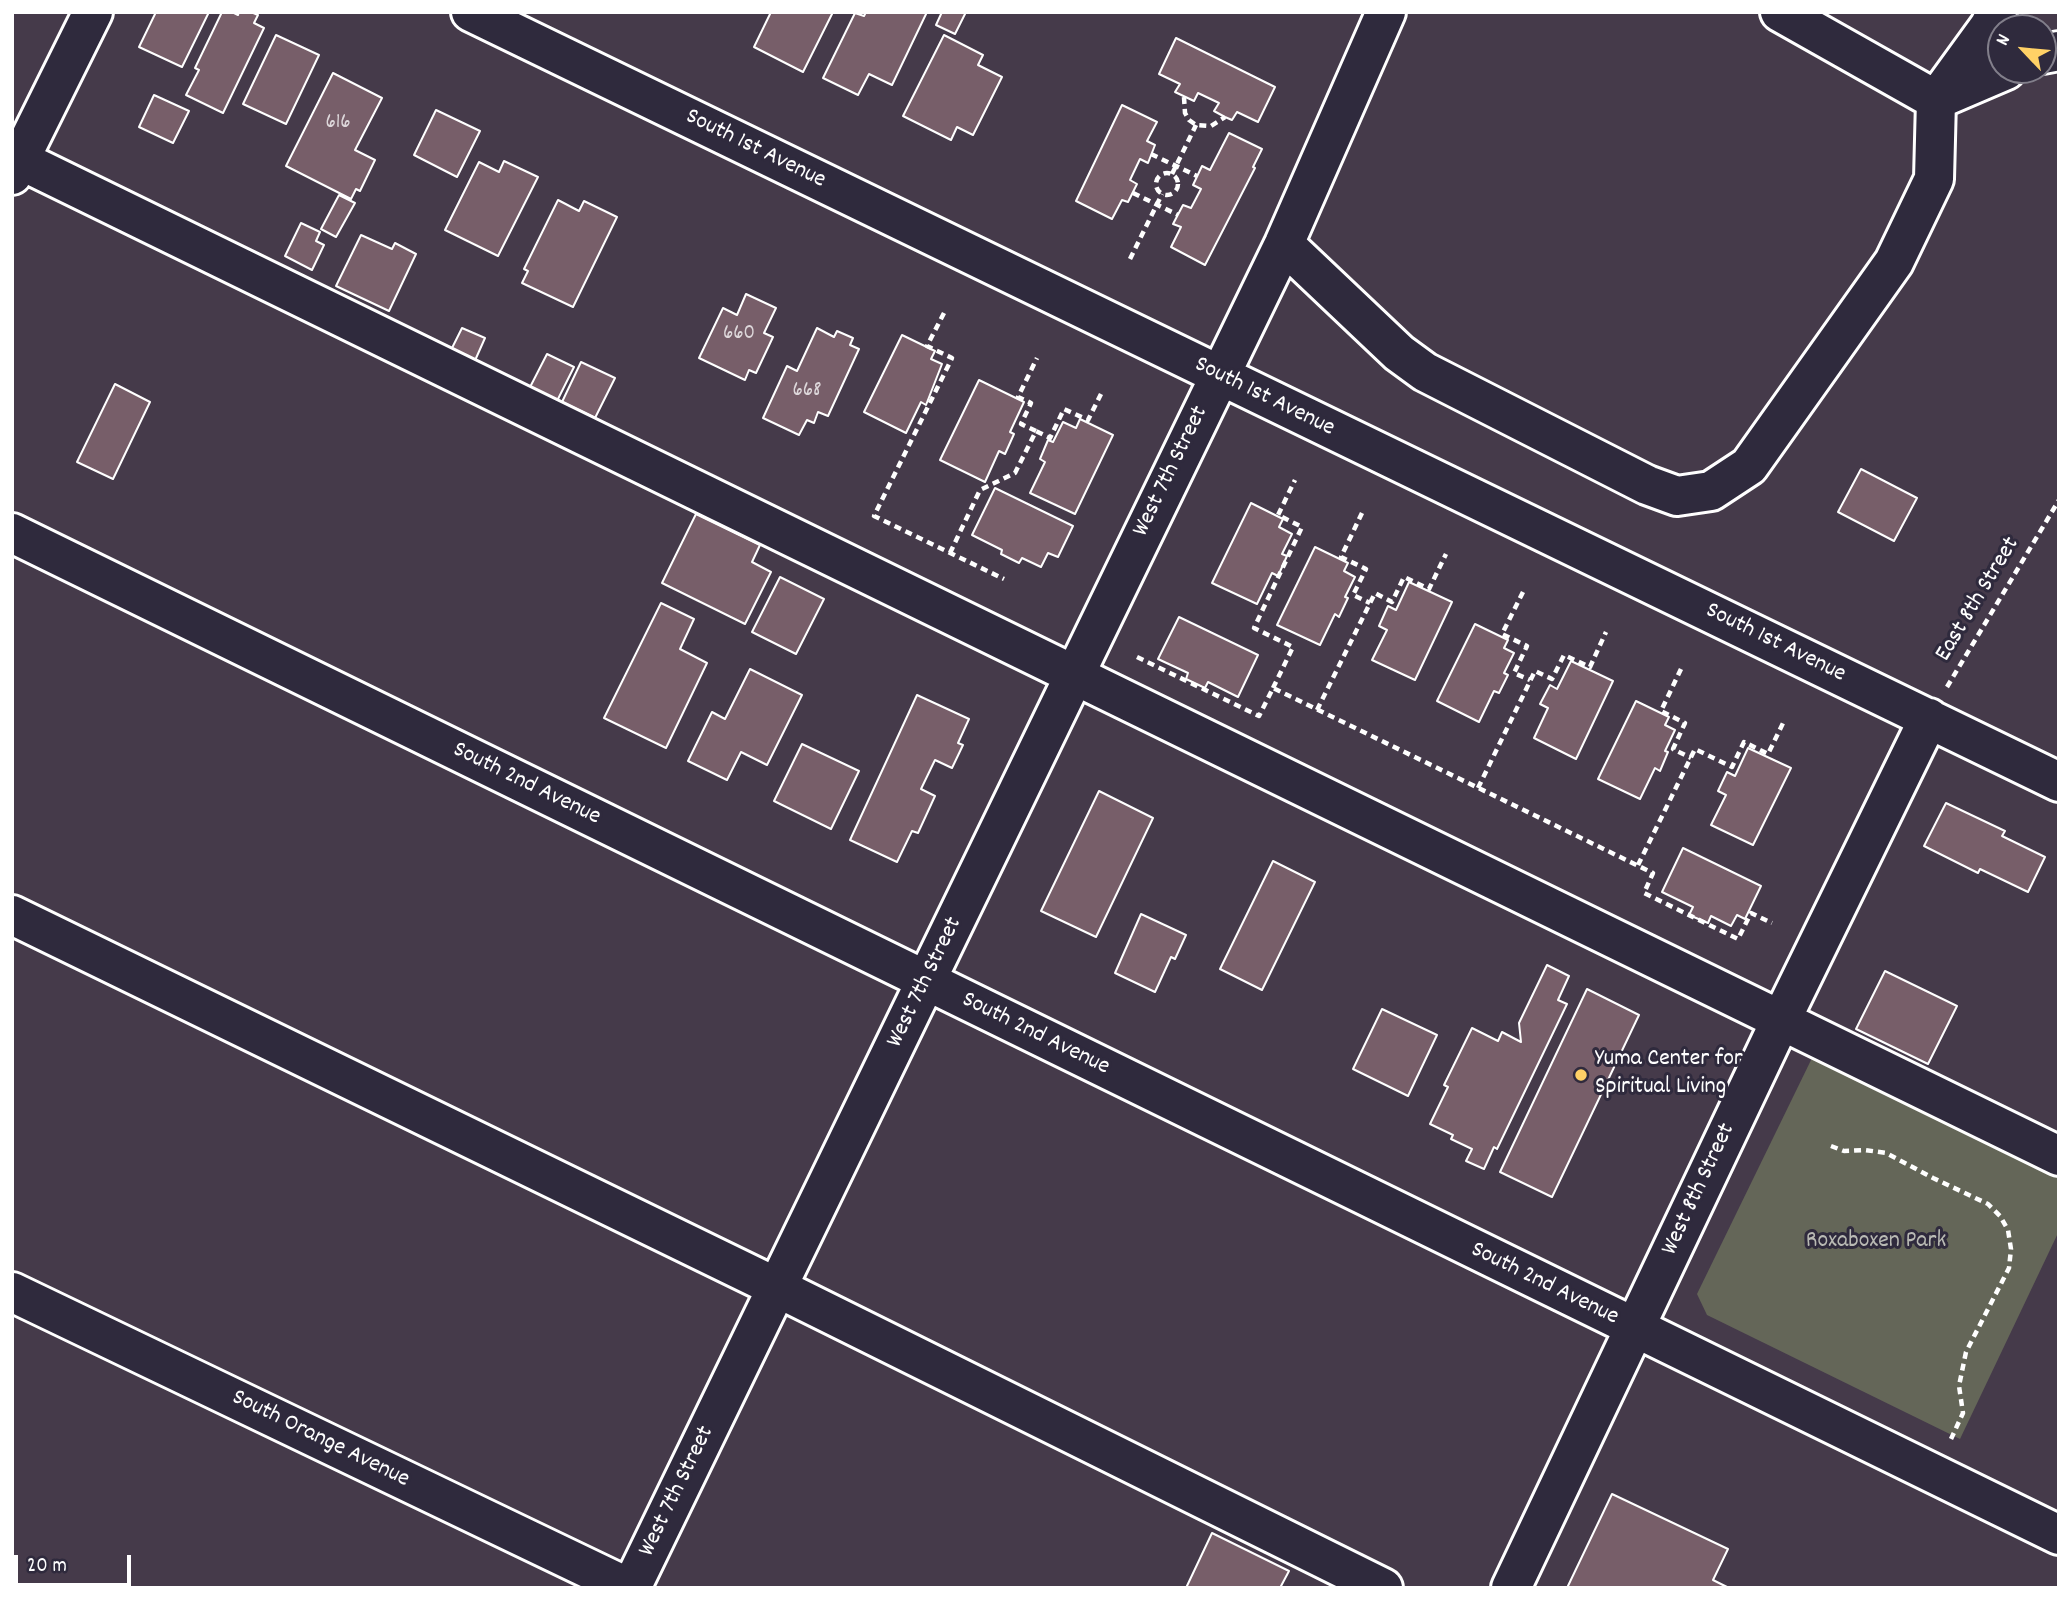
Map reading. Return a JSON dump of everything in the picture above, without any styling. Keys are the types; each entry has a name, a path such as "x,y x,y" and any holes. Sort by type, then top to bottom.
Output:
{"street":[{"path":"93,12 15,164 1075,675 2059,1156"},
{"name":"South 1st Avenue","path":"471,12 2059,782"},
{"name":"West 7th Street","path":"630,1588 1284,244 1386,12"},
{"path":"1780,12 1936,100"},
{"path":"1284,244 1399,352 1425,372 1647,485 1677,496 1711,491 1749,466 1894,262 1934,178 1936,100 1997,12"},
{"path":"1936,100 1987,78"},
{"name":"South 2nd Avenue","path":"12,533 2059,1535"},
{"name":"West 8th Street","path":"1511,1588 1780,1020 1929,718"},
{"path":"12,915 778,1288 1383,1588"},
{"name":"South Orange Avenue","path":"12,1292 630,1588"}],"path":[{"path":"1184,97 1185,113 1196,125 1211,126 1225,117"},
{"path":"1172,174 1196,125"},
{"path":"1151,154 1197,176"},
{"path":"1162,174 1172,174 1177,180 1177,188 1169,195 1162,194 1156,186 1157,179 1162,174"},
{"path":"1133,193 1178,215"},
{"path":"1130,259 1162,194"},
{"path":"944,313 927,346 952,358 874,516 1004,579"},
{"path":"1037,358 1018,397 1031,403 1021,424 1050,438 1064,409 1088,420 1103,390"},
{"path":"950,553 980,490 1015,472 1036,431"},
{"path":"1137,657 1259,716 1293,647 1254,628 1302,527 1278,515 1295,480"},
{"name":"East 8th Street","path":"1929,718 2059,500"},
{"path":"1362,513 1341,556 1366,569 1353,595 1370,603"},
{"path":"1317,710 1375,593 1392,601 1404,577 1429,589 1446,554"},
{"path":"1523,592 1502,634 1527,646 1514,673 1530,680"},
{"path":"1478,788 1535,671 1552,679 1564,654 1590,667 1606,632"},
{"path":"1681,669 1661,711 1685,723 1672,749 1691,758"},
{"path":"1273,688 1653,873 1644,893 1738,939 1751,913 1772,923"},
{"path":"1638,865 1695,749 1732,767 1744,743 1768,754 1785,719"},
{"path":"1831,1146 1844,1151 1886,1153 1988,1204 2000,1216 2008,1230 2011,1249 2009,1268 1966,1352 1959,1386 1963,1413 1951,1440"}],"green space":[{"name":"Roxaboxen Park","path":"1813,1056 2059,1179 2059,1231 1960,1439 1707,1315 1697,1294"}],"building":[{"path":"156,12 209,12 182,67 139,47"},
{"path":"222,12 238,15 239,12 251,12 258,15 254,23 264,28 223,113 186,95 199,70 195,68"},
{"path":"771,12 833,12 803,72 754,47"},
{"path":"866,12 927,12 892,85 869,74 858,95 823,78 855,13 864,16"},
{"path":"942,12 966,12 955,34 936,25"},
{"path":"276,35 319,55 286,124 243,104"},
{"path":"944,35 983,55 978,65 1002,77 973,135 957,127 951,140 903,116"},
{"path":"1176,38 1275,87 1258,122 1237,112 1232,120 1214,111 1219,103 1198,93 1194,101 1175,92 1180,84 1159,74"},
{"path":"333,73 382,98 355,150 375,160 360,191 356,189 351,199 286,166"},
{"path":"154,95 189,111 173,143 139,127"},
{"path":"1122,105 1157,122 1147,141 1155,145 1148,163 1140,159 1130,180 1137,184 1128,202 1122,200 1112,219 1076,201"},
{"path":"436,110 480,131 457,177 414,155"},
{"path":"1229,133 1262,149 1205,265 1171,247 1181,227 1173,224 1183,205 1191,208 1201,189 1193,185 1202,166 1210,170"},
{"path":"504,161 538,177 498,256 445,230 479,162 499,172"},
{"path":"339,195 355,203 336,237 321,229"},
{"path":"558,200 579,211 584,201 617,217 573,307 522,283 528,271 524,269"},
{"path":"301,223 320,232 316,241 324,245 312,270 285,256"},
{"path":"361,235 392,249 395,243 416,254 389,311 336,286"},
{"path":"746,294 776,308 764,333 773,337 756,373 749,370 745,380 699,358 723,308 737,315"},
{"path":"462,328 485,338 473,365 449,354"},
{"path":"817,328 834,337 837,331 853,338 850,345 859,349 828,416 818,412 814,423 807,420 799,435 763,418 787,366 797,371"},
{"path":"902,335 935,351 931,359 942,364 926,405 921,402 906,433 864,412"},
{"path":"547,354 574,367 554,407 527,393"},
{"path":"581,362 615,378 595,418 562,402"},
{"path":"979,380 1024,402 1010,432 1014,434 1005,454 999,451 985,482 940,460"},
{"path":"115,384 150,402 113,479 77,462"},
{"path":"1080,419 1113,435 1075,514 1030,493 1045,462 1040,459 1048,440 1053,442 1063,422 1076,428"},
{"path":"1861,469 1917,498 1894,541 1838,512"},
{"path":"995,488 1073,526 1058,557 1048,553 1041,567 1022,558 1019,563 1001,554 1002,550 972,535"},
{"path":"1251,503 1283,519 1279,527 1292,534 1282,554 1287,556 1278,576 1272,573 1257,604 1212,583"},
{"path":"696,514 760,545 752,562 771,572 745,624 662,583"},
{"path":"1315,547 1348,563 1344,571 1355,577 1339,617 1335,614 1320,645 1277,625"},
{"path":"780,577 824,599 796,654 752,632"},
{"path":"1409,582 1452,602 1415,680 1372,660 1387,630 1379,626 1388,606 1396,610"},
{"path":"661,603 694,619 680,649 707,663 666,748 604,718"},
{"path":"1179,617 1258,655 1238,697 1208,682 1205,688 1186,679 1188,673 1158,659"},
{"path":"1475,624 1508,640 1504,648 1514,653 1504,673 1508,675 1499,693 1494,691 1479,722 1437,701"},
{"path":"1571,661 1613,681 1576,759 1534,738 1548,708 1540,704 1550,685 1557,689"},
{"path":"750,669 802,695 767,765 741,752 727,780 688,761 712,712 725,719"},
{"path":"917,695 969,719 958,743 963,745 952,768 935,760 921,789 935,796 918,833 912,831 897,862 850,840"},
{"path":"1636,701 1669,717 1665,725 1675,730 1665,751 1668,752 1660,771 1655,768 1640,799 1598,779"},
{"path":"802,744 859,771 831,829 774,801"},
{"path":"1748,748 1791,768 1753,845 1711,825 1726,795 1718,791 1727,772 1735,776"},
{"path":"1099,791 1153,818 1096,937 1041,911"},
{"path":"1946,803 2005,831 2002,836 2045,857 2028,892 1980,869 1978,873 1924,846"},
{"path":"1683,848 1761,886 1745,919 1737,915 1731,926 1711,916 1708,923 1689,915 1693,907 1662,892"},
{"path":"1273,861 1315,882 1262,990 1220,969"},
{"path":"1141,914 1186,935 1175,959 1171,957 1155,992 1115,973"},
{"path":"1547,965 1569,976 1558,1000 1567,1004 1497,1149 1494,1147 1484,1169 1466,1161 1472,1149 1451,1139 1453,1135 1430,1124 1448,1087 1444,1085 1472,1028 1498,1041 1502,1032 1521,1042 1519,1023"},
{"path":"1885,971 1957,1006 1928,1064 1856,1029"},
{"path":"1587,989 1639,1015 1552,1197 1500,1172"},
{"path":"1382,1009 1437,1035 1408,1096 1353,1069"},
{"path":"1612,1494 1728,1549 1713,1580 1729,1588 1567,1588"},
{"path":"1212,1533 1289,1571 1280,1588 1186,1588"}],"place":[{"name":"Yuma Center for Spiritual Living","path":"1581,1075"}]}
